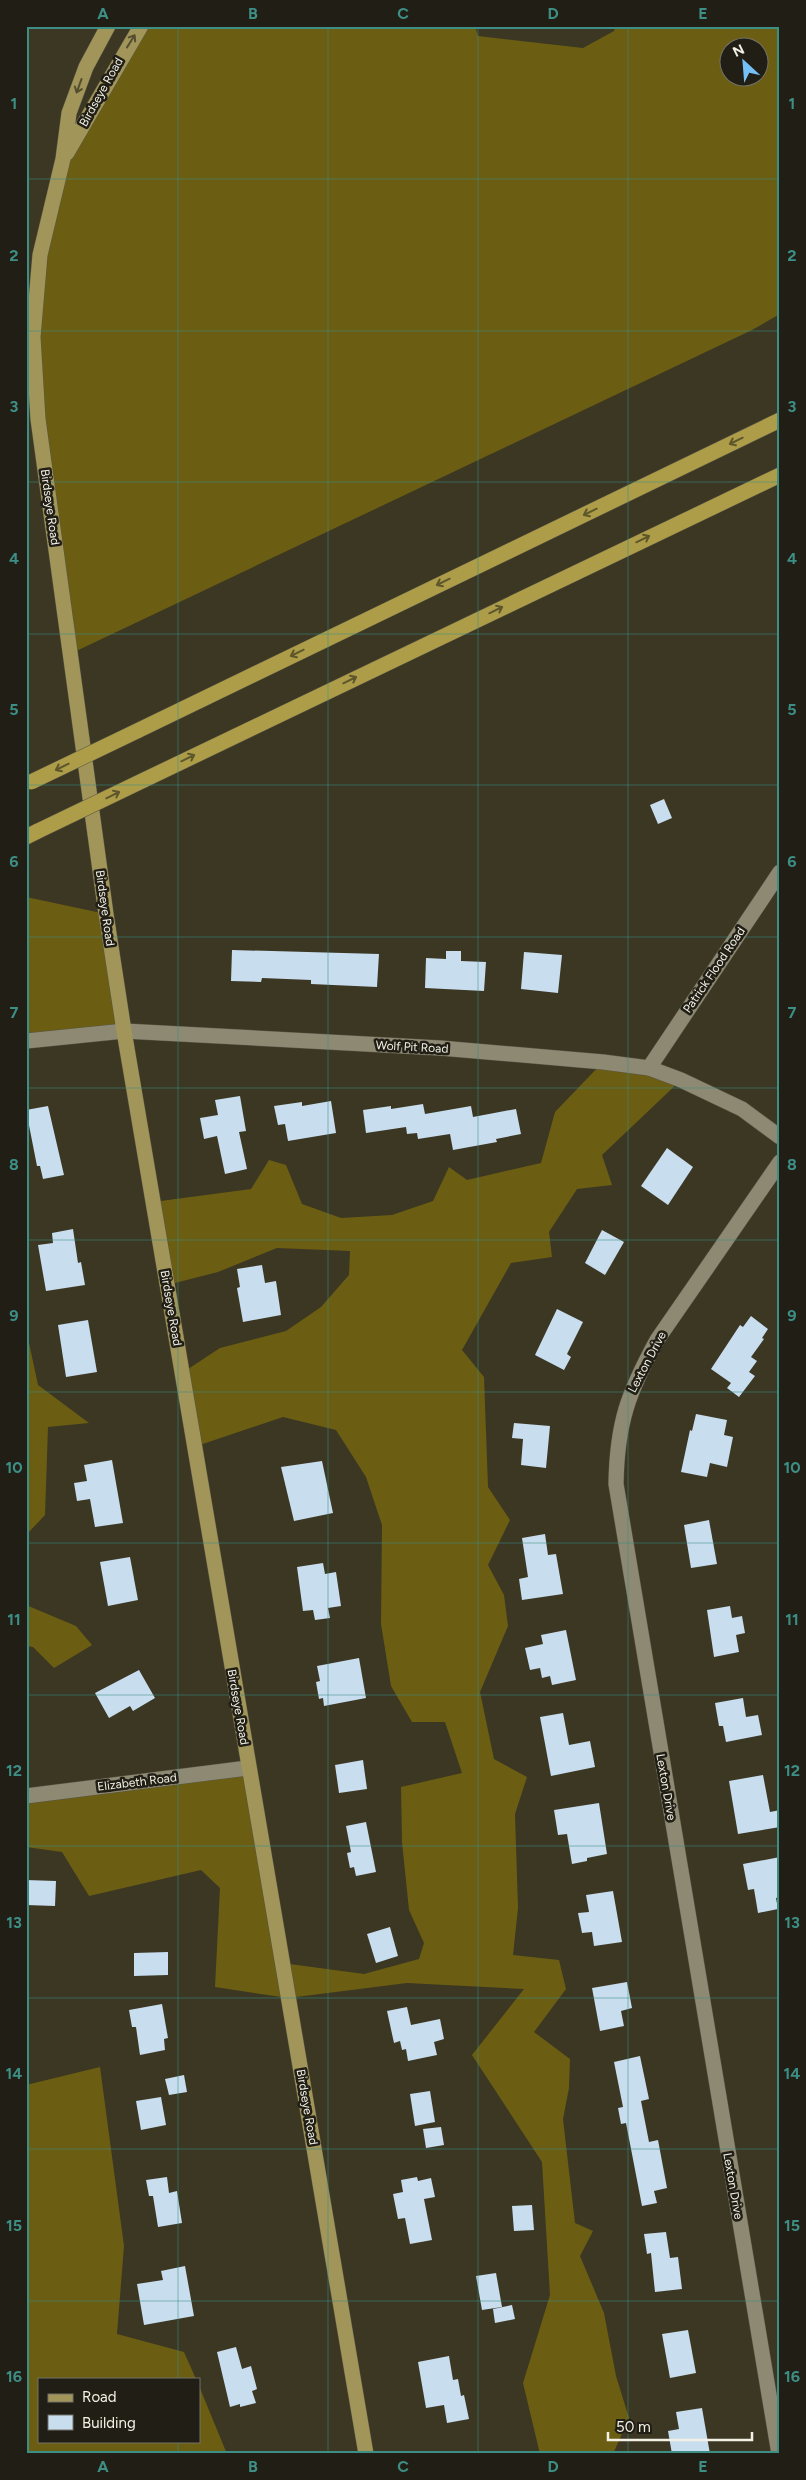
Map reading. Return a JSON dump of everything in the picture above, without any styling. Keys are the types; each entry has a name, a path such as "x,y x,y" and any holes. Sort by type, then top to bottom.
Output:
{"highway":[{"path":"29,783 780,420"},
{"path":"32,834 780,475"}],"main road":[{"name":"Birdseye Road","path":"108,26 86,67 69,113 63,159 40,255 33,337 38,418 106,914 124,1031 366,2454"},
{"name":"Birdseye Road","path":"63,159 141,26"}],"street":[{"name":"Patrick Flood Road","path":"649,1068 780,872"},
{"name":"Wolf Pit Road","path":"26,1041 124,1031 440,1048 564,1058 649,1068 712,1093 742,1109 780,1137"},
{"name":"Lexton Drive","path":"779,2454 616,1484 616,1453 628,1396 642,1366 657,1340 780,1162"},
{"name":"Elizabeth Road","path":"26,1796 248,1768"}],"shaded area":[{"path":"141,26 475,26 478,36 583,48 614,31 616,26 780,26 780,314 752,330 70,654 33,337 63,159"},
{"path":"26,897 106,914 124,1031 26,1041"},
{"path":"603,1062 681,1080 602,1155 612,1185 577,1189 549,1232 552,1257 511,1263 462,1350 484,1377 488,1487 510,1520 488,1565 504,1595 508,1626 480,1692 494,1759 527,1777 515,1814 518,1908 513,1955 559,1960 566,1989 534,2032 570,2059 569,2088 563,2119 575,2223 593,2231 580,2256 604,2313 616,2376 629,2418 613,2454 540,2454 523,2383 550,2295 542,2162 472,2055 524,1989 407,1983 288,1998 215,1987 220,1888 201,1870 89,1896 62,1852 26,1847 26,1796 248,1768 282,1963 364,1974 419,1959 424,1943 409,1910 402,1842 401,1787 462,1773 445,1722 412,1722 391,1686 381,1624 382,1525 366,1477 336,1430 283,1417 194,1447 182,1373 220,1348 286,1331 321,1307 349,1275 350,1251 277,1248 218,1272 167,1285 153,1202 251,1189 269,1160 286,1165 302,1204 341,1218 392,1215 433,1201 449,1167 467,1180 541,1163 555,1112"},
{"path":"26,1329 38,1385 89,1423 48,1427 45,1515 26,1535"},
{"path":"26,1605 76,1626 92,1645 54,1668 33,1647 26,1646"},
{"path":"100,2067 124,2246 117,2334 184,2352 196,2378 38,2378 38,2442 200,2442 200,2388 227,2454 26,2454 26,2085"}],"building":[{"path":"664,799 672,818 658,824 650,805"},
{"path":"232,950 379,954 377,987 311,984 311,980 262,978 261,982 231,981"},
{"path":"446,951 461,951 461,961 486,962 484,991 425,988 426,958 446,959"},
{"path":"524,952 562,955 558,993 521,989"},
{"path":"240,1096 246,1131 239,1132 247,1169 225,1174 217,1136 204,1139 200,1118 218,1115 215,1100"},
{"path":"331,1101 336,1133 288,1141 285,1124 278,1125 274,1106 302,1102 302,1106"},
{"path":"423,1104 425,1114 471,1106 473,1117 516,1109 521,1134 496,1139 497,1142 453,1150 450,1134 418,1139 417,1133 407,1134 406,1127 366,1133 363,1110 391,1106 391,1109"},
{"path":"48,1106 64,1175 43,1179 40,1166 37,1166 26,1110"},
{"path":"667,1148 693,1167 668,1205 641,1186"},
{"path":"73,1229 78,1263 81,1262 85,1285 46,1291 38,1245 53,1243 52,1233"},
{"path":"602,1230 624,1242 605,1275 585,1263"},
{"path":"262,1265 265,1283 276,1281 281,1315 243,1322 237,1288 240,1287 237,1269"},
{"path":"557,1309 583,1322 567,1354 571,1357 564,1370 535,1355"},
{"path":"751,1316 768,1329 762,1338 764,1339 751,1357 757,1361 749,1372 755,1376 739,1397 727,1388 731,1383 711,1369 740,1325 743,1327"},
{"path":"88,1320 97,1372 66,1377 58,1325"},
{"path":"696,1414 727,1420 724,1435 733,1437 727,1467 710,1463 707,1477 681,1472 690,1430 692,1431"},
{"path":"514,1423 550,1426 546,1468 521,1465 523,1439 512,1438"},
{"path":"112,1460 123,1523 95,1527 90,1499 77,1501 74,1483 87,1481 84,1465"},
{"path":"322,1461 333,1513 294,1521 281,1467"},
{"path":"709,1520 717,1564 691,1568 684,1525"},
{"path":"545,1534 548,1555 556,1554 563,1594 522,1600 519,1579 528,1577 522,1538"},
{"path":"130,1557 138,1600 108,1606 100,1562"},
{"path":"323,1563 325,1574 336,1572 341,1606 328,1608 330,1618 315,1620 313,1610 303,1611 297,1567"},
{"path":"730,1606 732,1618 742,1616 745,1633 736,1635 739,1652 714,1657 707,1610"},
{"path":"566,1630 576,1680 552,1685 550,1676 542,1678 540,1668 530,1670 525,1648 543,1644 541,1635"},
{"path":"359,1658 366,1698 324,1706 323,1698 319,1699 316,1682 320,1681 317,1666"},
{"path":"139,1670 155,1698 133,1711 130,1706 109,1718 95,1693"},
{"path":"743,1698 746,1717 758,1715 762,1735 726,1742 723,1726 719,1726 715,1703"},
{"path":"563,1713 569,1745 590,1741 595,1767 551,1776 540,1717"},
{"path":"363,1760 367,1789 339,1793 335,1765"},
{"path":"763,1775 770,1812 780,1810 780,1827 738,1834 729,1781"},
{"path":"599,1803 607,1854 587,1858 587,1861 572,1864 567,1834 558,1835 554,1810"},
{"path":"366,1822 376,1872 356,1876 354,1867 350,1868 347,1853 351,1852 346,1826"},
{"path":"780,1857 780,1897 776,1898 778,1909 758,1913 754,1889 748,1890 743,1864"},
{"path":"26,1880 56,1881 55,1906 26,1905"},
{"path":"613,1891 622,1942 594,1946 592,1932 582,1933 578,1913 589,1912 586,1895"},
{"path":"390,1927 398,1956 376,1963 367,1934"},
{"path":"168,1952 168,1975 134,1976 134,1953"},
{"path":"627,1982 632,2008 621,2011 624,2026 600,2031 592,1988"},
{"path":"162,2004 168,2038 164,2039 165,2050 140,2055 136,2027 132,2027 129,2010"},
{"path":"407,2007 411,2025 440,2019 444,2039 434,2042 437,2055 408,2061 406,2049 402,2050 400,2041 394,2043 387,2011"},
{"path":"640,2056 649,2099 641,2101 649,2142 658,2140 667,2188 654,2191 657,2203 642,2206 626,2123 621,2124 618,2108 623,2107 614,2062"},
{"path":"184,2075 187,2092 169,2095 165,2079"},
{"path":"430,2091 435,2122 415,2126 410,2094"},
{"path":"161,2097 166,2125 141,2130 136,2101"},
{"path":"441,2127 444,2145 426,2148 423,2129"},
{"path":"167,2177 169,2193 177,2191 182,2223 158,2227 153,2196 149,2196 146,2180"},
{"path":"417,2177 418,2181 431,2178 435,2197 424,2199 432,2240 410,2244 405,2218 398,2219 393,2194 403,2192 401,2180"},
{"path":"532,2205 534,2230 514,2231 512,2206"},
{"path":"666,2232 670,2258 678,2257 682,2289 655,2292 651,2253 647,2254 644,2234"},
{"path":"185,2266 194,2316 144,2325 137,2284 163,2280 161,2271"},
{"path":"496,2273 502,2307 482,2310 476,2276"},
{"path":"512,2305 515,2319 495,2323 493,2309"},
{"path":"688,2330 696,2373 670,2378 662,2334"},
{"path":"236,2347 242,2369 251,2366 257,2389 252,2391 256,2403 240,2407 240,2404 230,2407 217,2352"},
{"path":"449,2356 453,2380 458,2379 461,2396 464,2395 469,2419 447,2423 444,2405 426,2408 418,2362"},
{"path":"702,2408 710,2454 672,2454 668,2431 679,2429 676,2412"}]}
